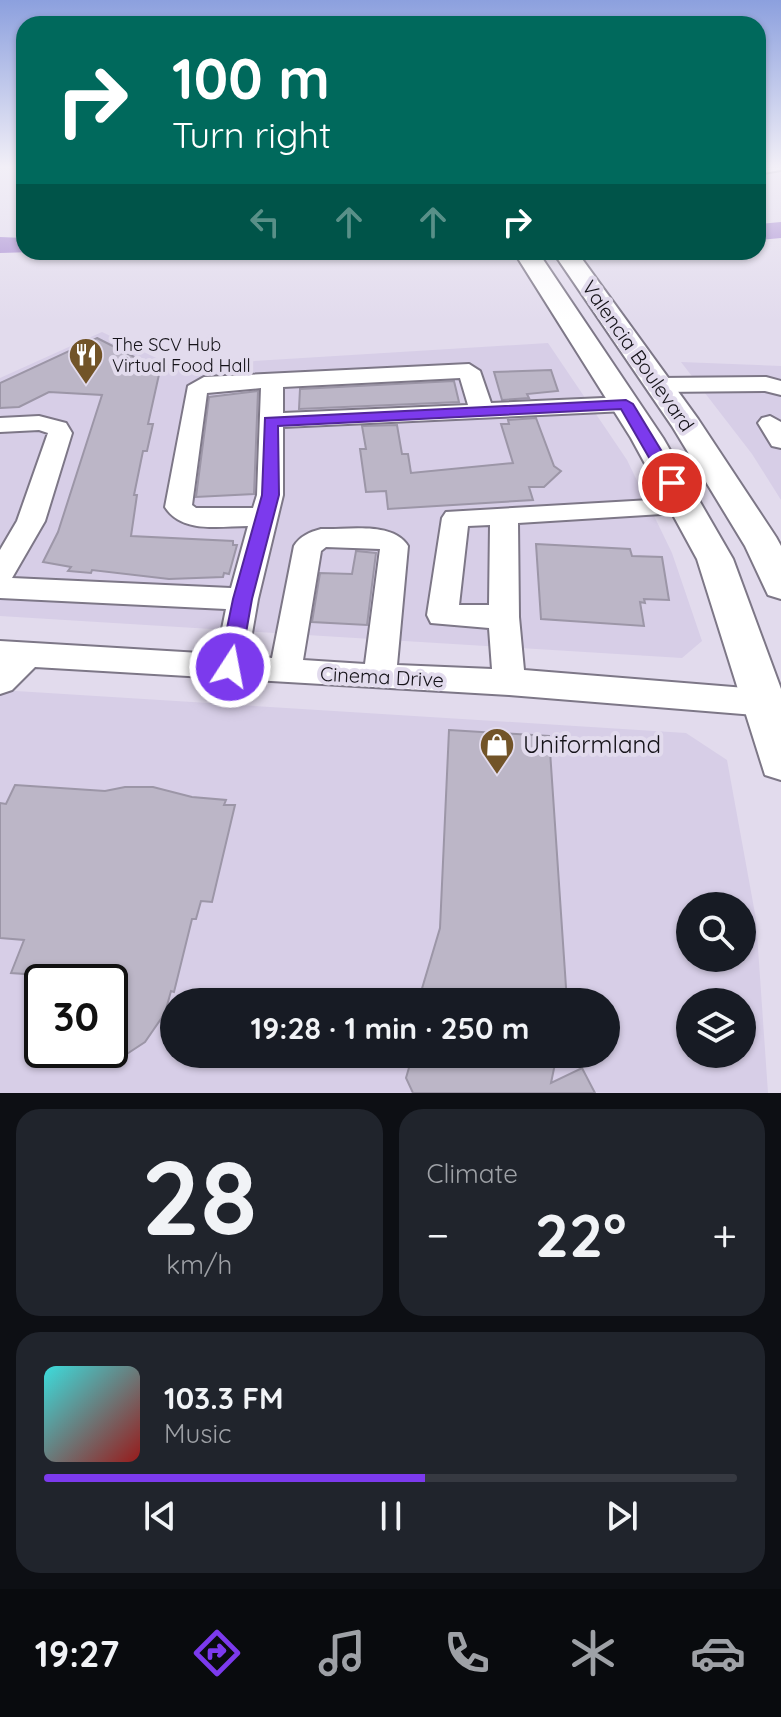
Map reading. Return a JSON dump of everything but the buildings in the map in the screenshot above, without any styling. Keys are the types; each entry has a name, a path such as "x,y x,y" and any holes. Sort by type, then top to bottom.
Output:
{"main road":[{"name":"Valencia Boulevard","path":"552,261 659,385 763,546 781,586"},
{"name":"Valencia Boulevard","path":"552,261 626,404 715,559 773,702 781,761"}],"street":[{"path":"263,517 195,517 182,513 178,507 199,387 210,382 469,371 482,411"},
{"path":"230,667 243,599 270,495 272,380"},
{"path":"659,385 766,384 781,388"},
{"path":"270,421 626,404"},
{"path":"0,425 39,423 58,428 60,433 31,521 0,574"},
{"path":"504,617 442,615 456,518 685,506"},
{"path":"504,516 504,617 509,682"},
{"path":"285,671 308,546 321,538 387,540 394,546 380,677"},
{"path":"0,588 243,599"},
{"path":"0,681 14,654"},
{"name":"Cinema Drive","path":"14,654 509,682 773,702"}],"shaded area":[{"path":"102,332 173,366 548,343 627,460 672,553 702,641 682,658 0,616 0,378"},
{"path":"681,362 781,366 781,500 752,454"},
{"path":"0,690 686,733 727,760 751,892 676,892 676,972 756,972 756,919 768,1093 0,1093"}],"waterway":[{"path":"766,231 781,230"},
{"path":"0,245 16,246"}],"place":[{"name":"The SCV Hub Virtual Food Hall","path":"86,386"},
{"name":"Uniformland","path":"497,776"}],"route":[{"path":"230,667 243,599 270,495 270,421 626,404 672,483"}]}
